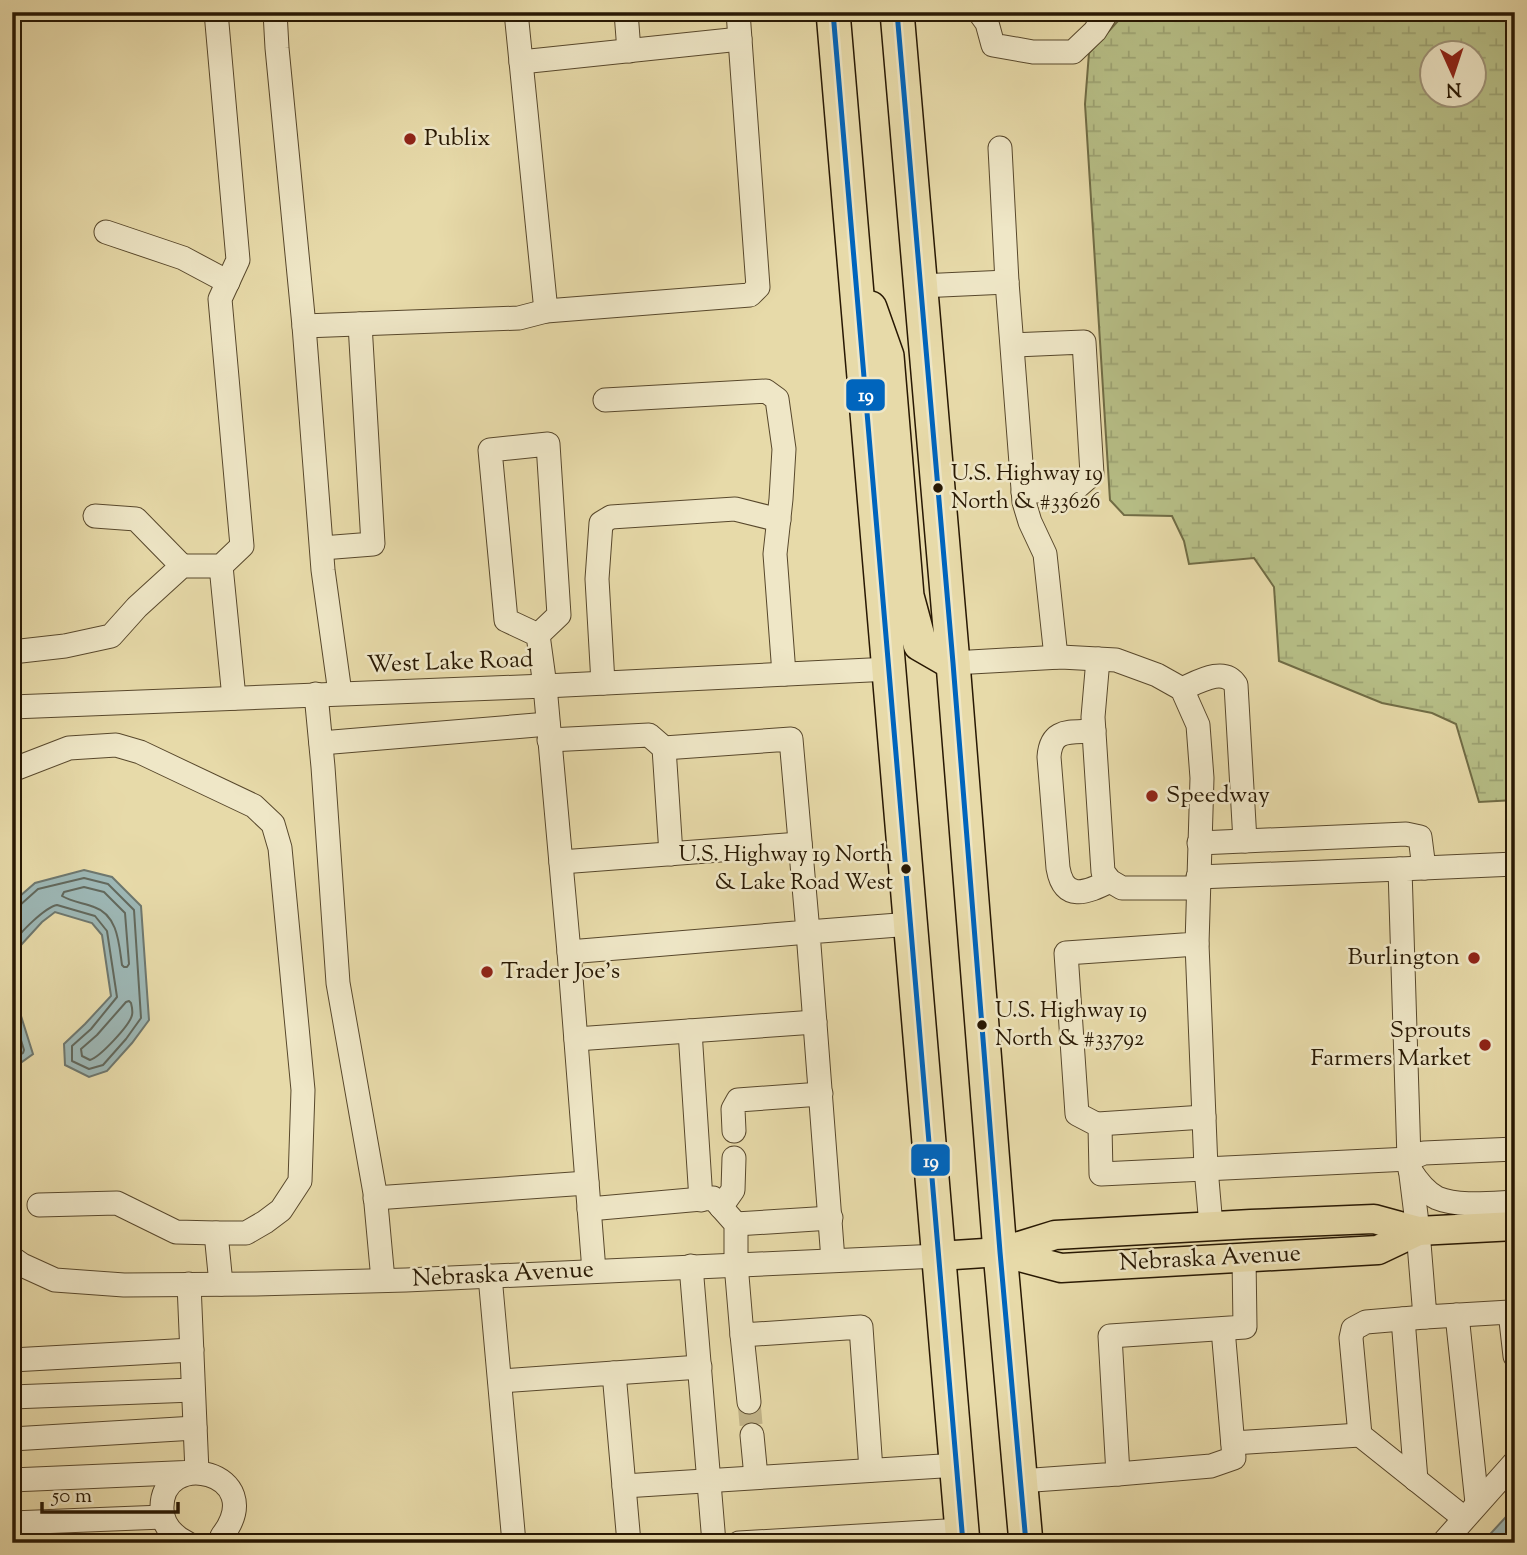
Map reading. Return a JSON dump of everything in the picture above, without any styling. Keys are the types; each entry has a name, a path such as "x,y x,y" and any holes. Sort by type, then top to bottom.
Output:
{"highway":[{"path":"833,12 963,1536"},
{"path":"897,12 1026,1543"},
{"path":"854,259 887,356 907,596 920,644 953,663"}],"main road":[{"name":"Nebraska Avenue","path":"939,1256 1000,1252 1055,1235 1211,1226 1374,1219 1418,1231 1515,1226"},
{"name":"Nebraska Avenue","path":"1000,1252 1061,1268 1378,1250 1418,1231"}],"street":[{"path":"12,652 65,646 111,636 137,607 182,566 221,566 242,546 220,299 238,260 216,12"},
{"path":"275,12 323,570 340,693"},
{"path":"516,12 546,311"},
{"path":"626,12 629,51"},
{"path":"304,326 519,318 546,311 750,295 758,287 738,12"},
{"path":"979,12 987,23 993,45 1033,52 1073,52 1094,31 1107,12"},
{"path":"521,62 740,39"},
{"path":"1000,148 1024,502 1045,554 1056,657"},
{"path":"106,232 183,258 228,282"},
{"path":"920,286 1007,282"},
{"path":"322,548 373,544 360,324"},
{"path":"1013,345 1084,342 1093,474 1076,488 1023,492"},
{"path":"605,400 766,391 777,399 784,449 775,554 783,674"},
{"path":"548,444 559,615 538,635 506,620 490,450 548,444"},
{"path":"603,682 597,579 601,523 611,517 735,509 779,520"},
{"path":"95,516 136,519 182,566"},
{"path":"221,566 234,698"},
{"path":"538,635 569,952 594,1271"},
{"path":"953,663 1056,657 1116,660 1157,675 1182,689 1198,725 1202,778 1197,944 1206,1168 1211,1226"},
{"path":"1098,659 1093,718 1103,872 1110,881 1122,888 1515,864"},
{"name":"West Lake Road","path":"12,707 890,669"},
{"path":"1182,689 1212,676 1227,677 1236,685 1245,841"},
{"path":"316,694 338,983 375,1198 383,1280"},
{"path":"1094,731 1059,733 1049,747 1058,868 1060,881 1068,890 1093,890 1110,881"},
{"path":"321,743 549,732 649,735 664,748 791,739 833,1260"},
{"path":"12,770 69,748 116,745 140,752 254,806 274,824 280,848 303,1090 300,1181 281,1210 246,1233 176,1232 117,1203 39,1205"},
{"path":"664,748 671,854"},
{"path":"1199,843 1406,834 1420,837 1424,868"},
{"path":"561,862 800,844"},
{"path":"1400,869 1409,1164 1418,1231 1414,1318 1416,1480"},
{"path":"569,952 911,924"},
{"path":"1197,944 1066,953 1077,1114 1098,1124 1204,1117"},
{"path":"576,1039 815,1022"},
{"path":"690,1031 719,1210 736,1264 748,1402"},
{"path":"734,1131 733,1109 738,1100 821,1094"},
{"path":"1098,1124 1101,1174 1206,1168 1409,1164 1424,1153 1515,1149"},
{"path":"719,1210 733,1190 734,1158"},
{"path":"1409,1164 1420,1185 1437,1198 1464,1204 1515,1202"},
{"path":"375,1198 587,1183"},
{"path":"589,1209 719,1210 831,1218"},
{"path":"216,1233 221,1284"},
{"name":"Nebraska Avenue","path":"12,1258 55,1280 124,1285 383,1280 939,1256"},
{"path":"1118,1474 1110,1336 1245,1327 1244,1257"},
{"path":"691,1266 715,1543"},
{"path":"491,1276 514,1543"},
{"path":"189,1284 197,1472"},
{"path":"1360,1435 1351,1338 1353,1329 1366,1322 1510,1312 1515,1356"},
{"path":"1457,1315 1471,1511"},
{"path":"742,1335 861,1326 872,1470"},
{"path":"1020,1481 1211,1466 1234,1458 1223,1329"},
{"path":"12,1360 192,1350"},
{"path":"500,1381 700,1367"},
{"path":"614,1373 629,1543"},
{"path":"12,1397 193,1390"},
{"path":"12,1438 195,1429"},
{"path":"752,1435 756,1477"},
{"path":"1233,1443 1360,1435 1416,1480 1471,1511"},
{"path":"1443,1543 1515,1462"},
{"path":"624,1486 958,1465"},
{"path":"187,1543 176,1537 168,1528 162,1506 169,1486 187,1474 197,1472"},
{"path":"12,1480 197,1472 209,1474 229,1489 234,1501 230,1525 222,1536"},
{"path":"12,1523 163,1517"},
{"path":"739,1543 963,1536"}],"green space":[{"path":"1126,12 1515,12 1515,800 1479,802 1456,724 1432,713 1382,703 1279,661 1274,587 1254,558 1189,564 1184,541 1172,516 1124,515 1110,500 1085,104 1089,53"}],"water":[{"path":"84,870 112,877 141,906 149,1020 107,1071 89,1077 65,1065 64,1044 111,996 102,935 92,923 55,912 21,945 18,967 21,1016 33,1054 12,1069 12,903 35,883"},
{"path":"1515,1507 1515,1543 1482,1543"}],"tunnel":[{"path":"749,1402 752,1435"}],"transit line":[{"name":"19","path":"833,12 963,1543"},
{"name":"19","path":"897,12 1026,1543"}],"place":[{"name":"Publix","path":"410,139"},
{"name":"U.S. Highway 19 North & #33626","path":"938,488"},
{"name":"Speedway","path":"1152,796"},
{"name":"U.S. Highway 19 North & Lake Road West","path":"906,869"},
{"name":"Burlington","path":"1474,958"},
{"name":"Trader Joe's","path":"487,972"},
{"name":"U.S. Highway 19 North & #33792","path":"982,1025"},
{"name":"Sprouts Farmers Market","path":"1485,1045"}]}
